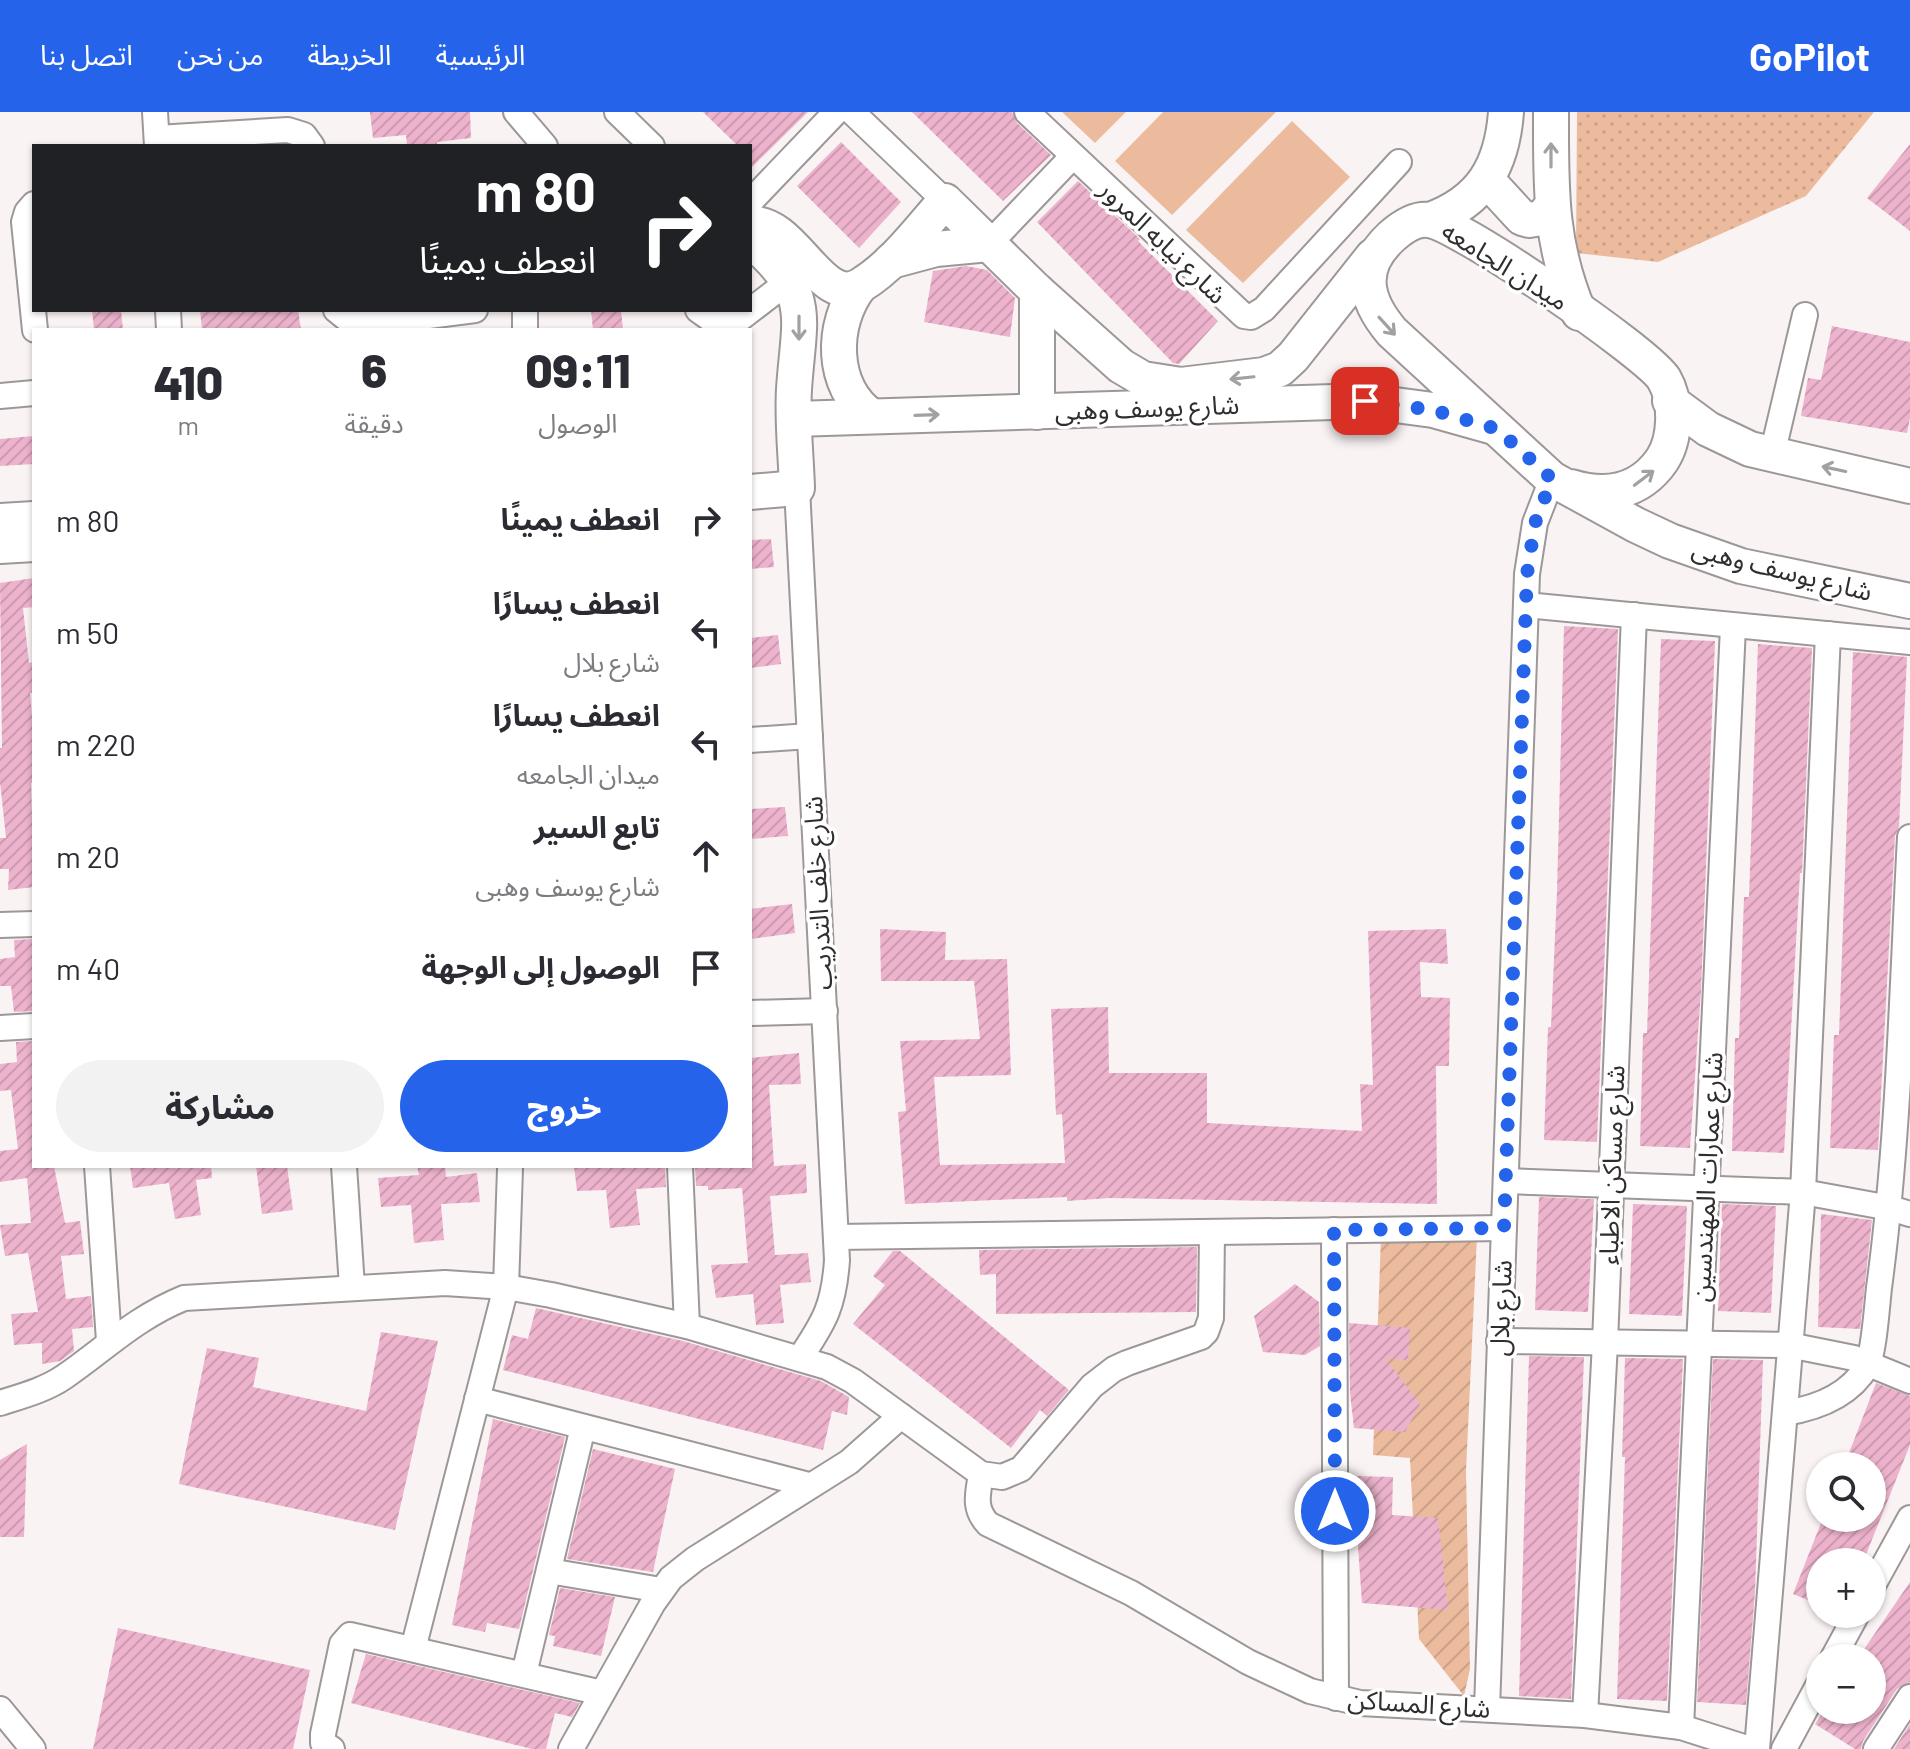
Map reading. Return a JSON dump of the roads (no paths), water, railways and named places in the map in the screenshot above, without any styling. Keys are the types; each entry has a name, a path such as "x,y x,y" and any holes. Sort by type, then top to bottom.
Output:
{"street":[{"path":"155,112 157,142 288,130 304,135 311,144"},
{"path":"516,112 543,144"},
{"path":"617,112 640,142"},
{"path":"752,200 836,112"},
{"path":"852,112 1037,291 1037,412"},
{"name":"شارع نيابه المرور","path":"1027,112 1237,312 1251,317 1264,309 1399,162"},
{"path":"1430,220 1462,205 1487,180 1503,138 1506,112"},
{"path":"1551,112 1551,207 1558,251 1579,313"},
{"path":"890,262 936,249 989,244 1073,156"},
{"path":"1487,180 1522,218 1542,218 1551,207"},
{"path":"871,416 854,401 842,374 840,325 844,311 859,287 890,262 945,201"},
{"path":"32,206 24,222 32,301"},
{"name":"ميدان الجامعه","path":"1375,252 1406,226 1417,220 1430,220 1480,244 1655,368 1664,380 1673,419 1672,437 1655,470 1641,482 1607,494 1589,493 1561,483"},
{"path":"752,224 762,224 777,231 830,285 842,289 859,287"},
{"path":"752,242 777,263 789,281 752,309"},
{"path":"1286,403 1280,369 1293,357 1375,252"},
{"path":"1375,252 1368,282 1377,314 1392,332 1497,429 1561,483"},
{"name":"شارع خلف التدريب","path":"789,281 800,318 794,419 837,1260 832,1304 800,1358"},
{"name":"شارع يوسف وهبى","path":"1037,291 1121,366 1143,379 1181,385 1264,375 1280,369"},
{"path":"338,312 351,322 366,324 459,312"},
{"path":"701,312 712,320 733,324 749,312"},
{"path":"1772,455 1805,315"},
{"path":"0,396 32,393"},
{"name":"شارع يوسف وهبى","path":"794,419 1365,401 1466,418 1497,429"},
{"path":"1670,401 1729,440 1772,455 1910,486"},
{"path":"752,470 797,478"},
{"path":"752,491 797,478"},
{"name":"شارع يوسف وهبى","path":"1561,483 1636,525 1706,555 1778,575 1910,601"},
{"name":"شارع بلال","path":"1487,1709 1526,605 1530,548 1542,499 1561,483"},
{"path":"0,521 32,519"},
{"path":"0,546 32,544"},
{"path":"1526,605 1910,642"},
{"name":"شارع مساكن الاطباء","path":"1585,1715 1605,1343 1634,615"},
{"name":"شارع عمارات المهندسين","path":"1681,1727 1733,627"},
{"path":"1757,1749 1803,1192 1828,634"},
{"path":"752,740 810,736"},
{"path":"1785,1413 1833,1398 1853,1382 1869,1363 1900,1211 1910,837"},
{"path":"0,925 32,924"},
{"path":"752,1013 825,1011"},
{"path":"0,1028 32,1026"},
{"path":"97,1168 109,1341"},
{"path":"344,1168 352,1287"},
{"path":"680,1168 687,1326"},
{"path":"413,1649 506,1287 510,1169"},
{"path":"1506,1181 1803,1192 1900,1211"},
{"path":"836,1237 1504,1228"},
{"path":"1334,1230 1336,1698"},
{"path":"5,1403 64,1377 152,1311 184,1298 445,1283 506,1287 687,1326 800,1358 845,1375 981,1474 1002,1477 1021,1469 1092,1386 1114,1369 1195,1340 1206,1332 1211,1318 1212,1232"},
{"path":"1499,1341 1789,1345 1869,1363 1910,1381"},
{"path":"477,1399 809,1485"},
{"path":"571,1749 661,1590 695,1559 849,1462 901,1416"},
{"path":"524,1674 583,1427"},
{"name":"شارع المساكن","path":"981,1474 977,1505 988,1524 1131,1593 1248,1662 1310,1691 1360,1703 1585,1715 1681,1727 1750,1749"},
{"path":"1886,1562 1910,1518"},
{"path":"549,1571 661,1590"},
{"path":"332,1749 322,1739 343,1640 355,1635 602,1693"},
{"path":"1876,1749 1910,1697"},
{"path":"1784,1749 1806,1708"},
{"path":"5,1724 33,1749"}]}
